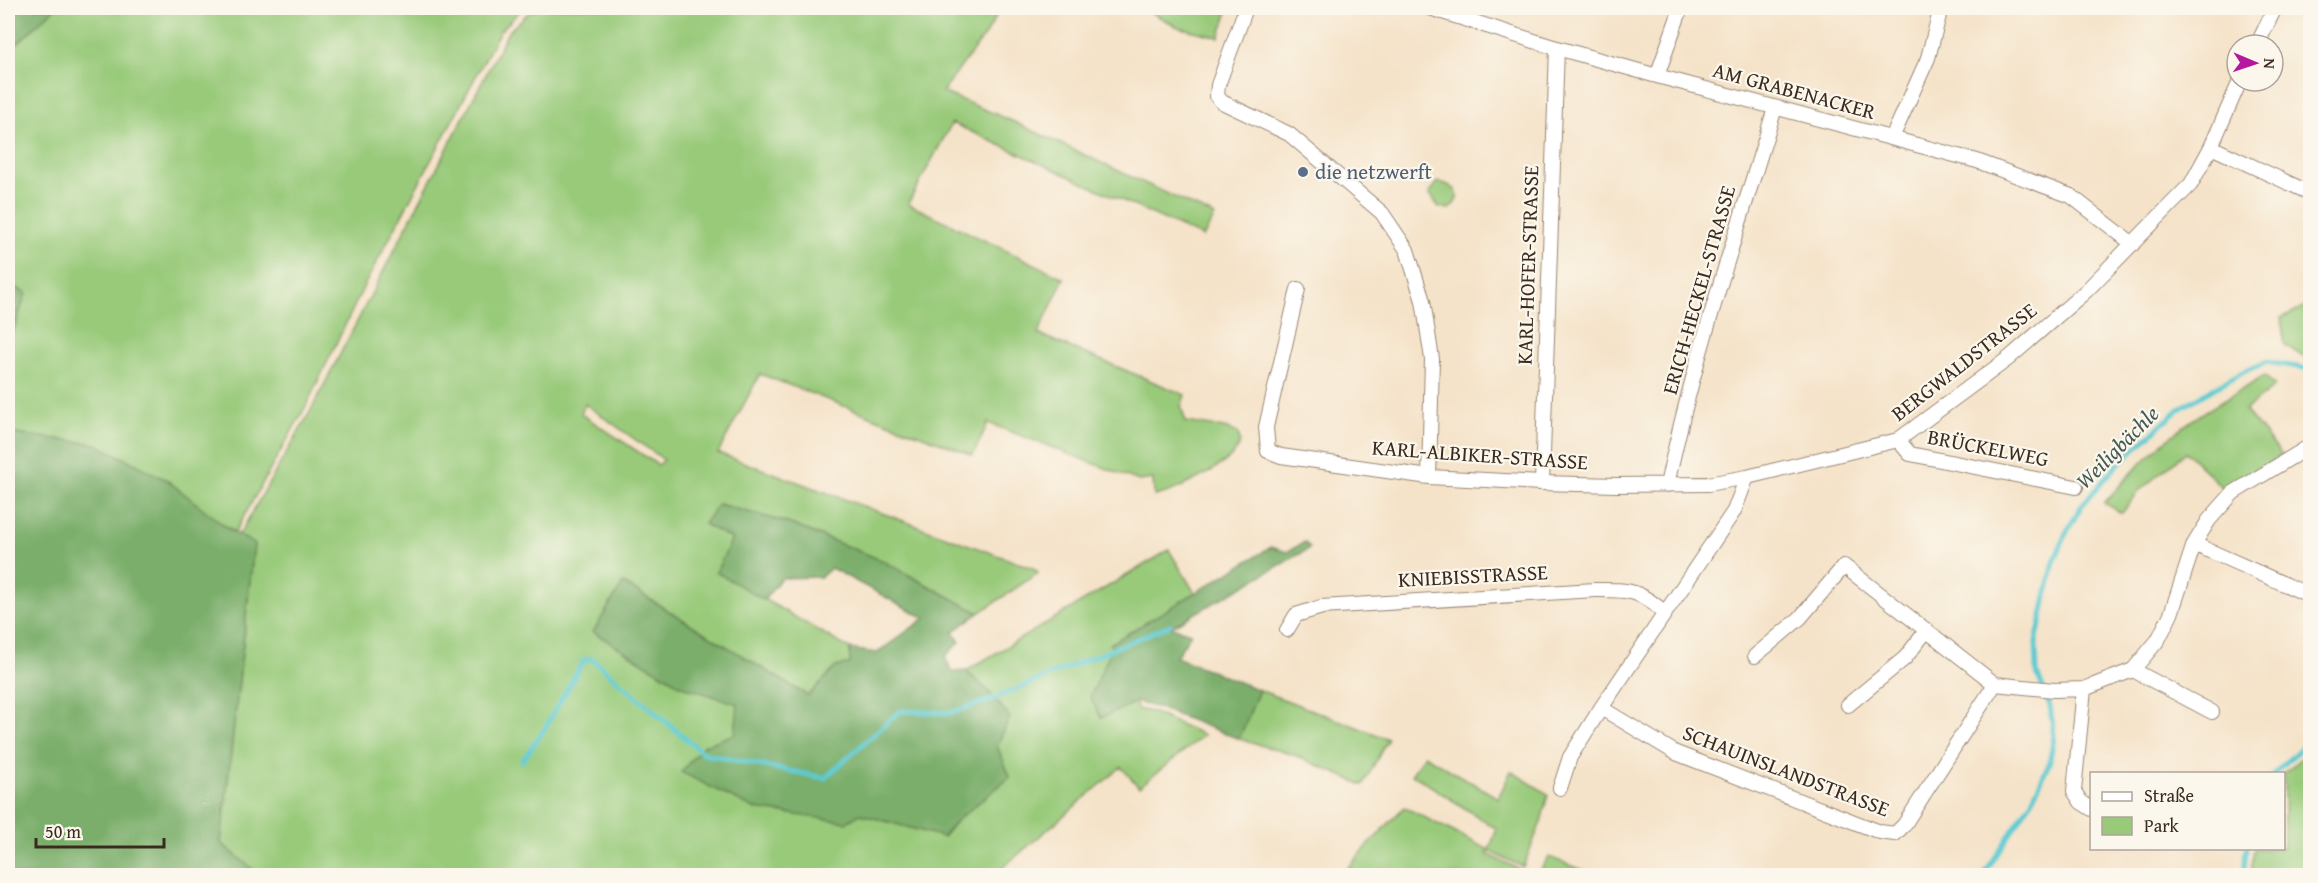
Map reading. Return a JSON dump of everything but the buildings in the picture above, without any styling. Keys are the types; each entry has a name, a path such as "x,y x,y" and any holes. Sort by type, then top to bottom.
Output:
{"street":[{"path":"1246,8 1218,85 1217,96 1222,102 1289,134 1382,213 1407,250 1424,302 1432,359 1430,477"},
{"name":"AM GRABENACKER","path":"1430,8 1557,48 1657,76 1977,161 2071,196 2133,244"},
{"path":"1657,76 1681,8"},
{"path":"1892,138 1928,58 1941,8"},
{"path":"2263,33 2275,8"},
{"name":"KARL-HOFER-STRASSE","path":"1542,483 1557,48"},
{"name":"BERGWALDSTRASSE","path":"1747,477 1898,440 2035,336 2086,291 2191,184 2211,147 2235,93"},
{"name":"ERICH-HECKEL-STRASSE","path":"1667,485 1674,450 1710,322 1775,108"},
{"path":"2211,147 2310,193"},
{"name":"KARL-ALBIKER-STRASSE","path":"1298,289 1266,427 1269,451 1281,456 1430,477 1542,483 1667,485 1708,484 1747,477"},
{"name":"BRÜCKELWEG","path":"1898,440 1910,454 2076,487"},
{"path":"1755,656 1800,618 1844,566 1995,684 2054,690 2084,689 2133,670 2158,640 2171,614 2194,544 2209,520 2233,493 2310,446"},
{"path":"1560,788 1570,757 1734,511 1747,477"},
{"path":"2194,544 2309,595"},
{"name":"KNIEBISSTRASSE","path":"1287,630 1296,615 1322,607 1595,590 1628,590 1646,597 1665,613"},
{"path":"1848,705 1905,658 1927,630"},
{"path":"2133,670 2212,712"},
{"name":"SCHAUINSLANDSTRASSE","path":"1601,708 1676,753 1880,832 1895,834 1904,825 1995,684"},
{"path":"2084,689 2074,791 2081,802 2090,808"}],"green space":[{"path":"8,8 55,8 8,52"},
{"path":"55,8 523,8 500,31 365,284 306,406 235,532 96,444 8,433 8,347 26,293 8,284 8,52"},
{"path":"538,8 772,10 793,8 1001,8 987,32 942,92 1012,121 1215,216 1203,237 952,123 908,204 1064,278 1038,334 1185,395 1181,407 1186,422 1224,428 1238,433 1239,447 1230,458 1210,472 1154,496 1153,479 1139,481 988,423 973,455 760,374 718,453 1035,569 1038,573 979,613 881,560 788,523 719,504 732,539 717,572 850,649 851,664 836,667 808,696 623,583 682,686 739,703 735,734 703,746 860,814 943,837 957,820 1010,777 997,746 989,692 966,671 1169,550 1195,593 1111,645 1137,709 1152,712 1204,735 1139,787 1121,767 994,875 260,876 221,843 254,545 239,535 310,412 508,32 528,13","holes":["585,404 664,460 658,465 581,414"]},
{"path":"1143,8 1229,8 1219,37 1178,27"},
{"path":"1438,182 1456,191 1456,199 1449,209 1439,207 1429,193"},
{"path":"8,284 26,293 8,347"},
{"path":"2310,304 2310,357 2302,356 2285,345 2281,318"},
{"path":"2265,376 2275,386 2245,410 2282,455 2225,490 2186,452 2140,490 2122,513 2104,503 2144,461 2181,428"},
{"path":"8,433 96,444 167,480 226,527 254,544 221,843 260,875 8,875"},
{"path":"718,504 788,523 881,560 979,613 953,632 960,642 945,657 952,672 966,671 989,692 1010,717 997,746 1010,777 957,820 943,837 860,814 847,822 754,809 681,772 703,746 735,734 738,704 682,686 593,632 623,583 808,696 836,667 850,664 850,649 877,653 925,618 831,568 821,577 781,578 764,600 716,572 732,539 704,524"},
{"path":"1305,542 1310,548 1171,627 1191,633 1176,657 1259,690 1239,739 1159,708 1136,702 1101,718 1090,697 1112,648 1110,644 1271,547 1287,552"},
{"path":"1259,690 1388,739 1363,785 1294,755 1239,739"},
{"path":"2310,749 2310,875 2251,875 2254,850 2285,850 2285,773"},
{"path":"1424,755 1498,798 1511,771 1548,794 1541,822 1523,867 1489,851 1487,854 1527,873 1525,875 1341,875 1404,807 1489,850 1497,829 1412,774"},
{"path":"1549,857 1596,875 1537,875"}],"waterway":[{"name":"Weiligbächle","path":"1983,876 2031,802 2049,764 2054,737 2050,706 2037,673 2036,642 2054,562 2066,533 2082,505 2119,463 2179,409 2240,373 2267,362 2310,369"},
{"path":"522,761 542,733 584,660 592,659 704,754 825,778 900,711 950,713 988,701 1170,625"},
{"path":"2276,772 2310,739"},
{"path":"2244,876 2246,850"}],"place":[{"name":"die netzwerft","path":"1303,172"}]}
